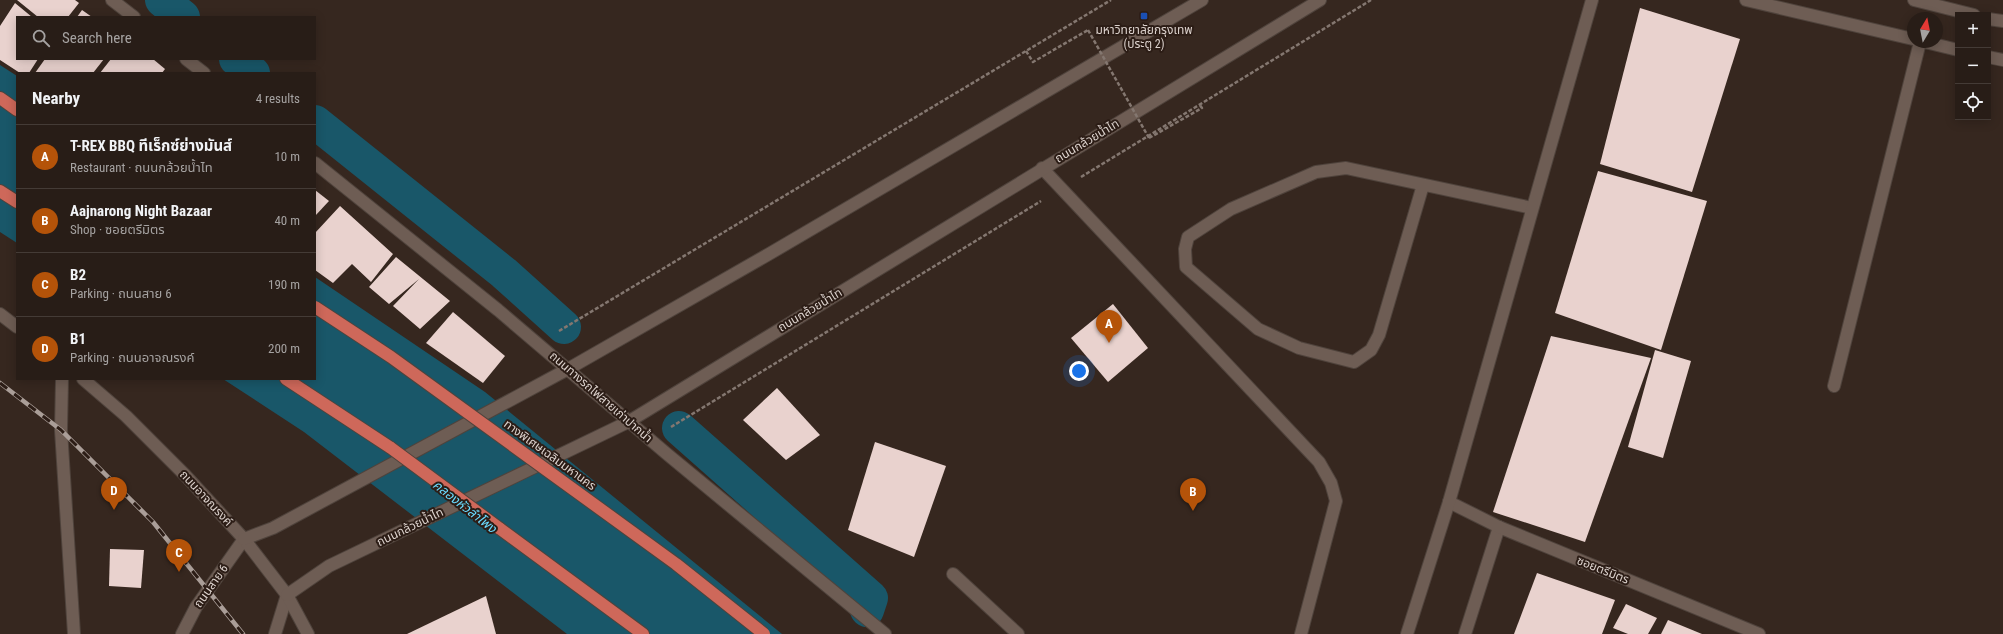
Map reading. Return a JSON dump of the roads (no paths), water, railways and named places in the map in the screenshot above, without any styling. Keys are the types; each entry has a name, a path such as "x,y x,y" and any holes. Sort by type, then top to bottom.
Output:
{"highway":[{"path":"0,98 16,109"},
{"path":"0,191 16,201"},
{"name":"ทางพิเศษเฉลิมมหานคร","path":"316,308 391,357 676,564 764,634"},
{"path":"288,380 390,448 643,634"}],"main road":[{"path":"112,0 133,16"},
{"path":"244,539 272,528 568,369 783,246 1202,0"},
{"name":"ถนนกล้วยน้ำไท","path":"287,595 329,566 628,422 1042,168 1320,0"},
{"path":"1407,634 1449,502 1592,0"},
{"path":"1746,0 1907,38"},
{"path":"1914,0 1962,12"},
{"path":"1991,19 2003,21"},
{"path":"1943,46 1955,49"},
{"path":"1834,386 1918,48"},
{"path":"1991,58 2003,60"},
{"path":"187,60 203,72"},
{"name":"ถนนทางรถไฟสายเก่าปากน้ำ","path":"316,164 538,344 628,422 885,634"},
{"path":"1042,168 1318,462 1331,483 1336,501 1301,634"},
{"path":"1423,185 1379,334 1371,350 1354,362 1299,348 1258,329 1186,267 1185,249 1188,237 1230,209 1316,172 1346,168 1532,208"},
{"path":"0,314 16,326"},
{"path":"62,380 61,430 74,634"},
{"name":"ถนนอาจณรงค์","path":"84,380 126,416 185,475 244,539 287,595 308,634"},
{"name":"ซอยตรีมิตร","path":"1449,502 1499,527 1759,634"},
{"path":"1465,634 1499,527"},
{"name":"ถนนสาย 6","path":"182,634 196,607 244,539"},
{"path":"953,574 1018,634"},
{"path":"274,634 287,595"}],"water":[{"path":"0,65 16,75 16,242 0,232"},
{"name":"คลองหัวลำโพง","path":"316,278 485,392 782,634 567,634 304,432 225,380 316,380"}],"waterway":[{"path":"162,0 182,16"},
{"path":"237,60 252,72"},
{"path":"316,123 504,273 564,327"},
{"path":"679,428 871,598 867,610"}],"railway":[{"path":"0,383 61,430 153,522 243,634"}],"place":[{"name":"มหาวิทยาลัยกรุงเทพ (ประตู 2)","path":"1144,16"},
{"name":"T-REX BBQ ทีเร็กซ์ย่างมันส์","path":"1109,343"},
{"name":"B1","path":"114,510"},
{"name":"Aajnarong Night Bazaar","path":"1193,511"},
{"name":"B2","path":"179,572"}]}
